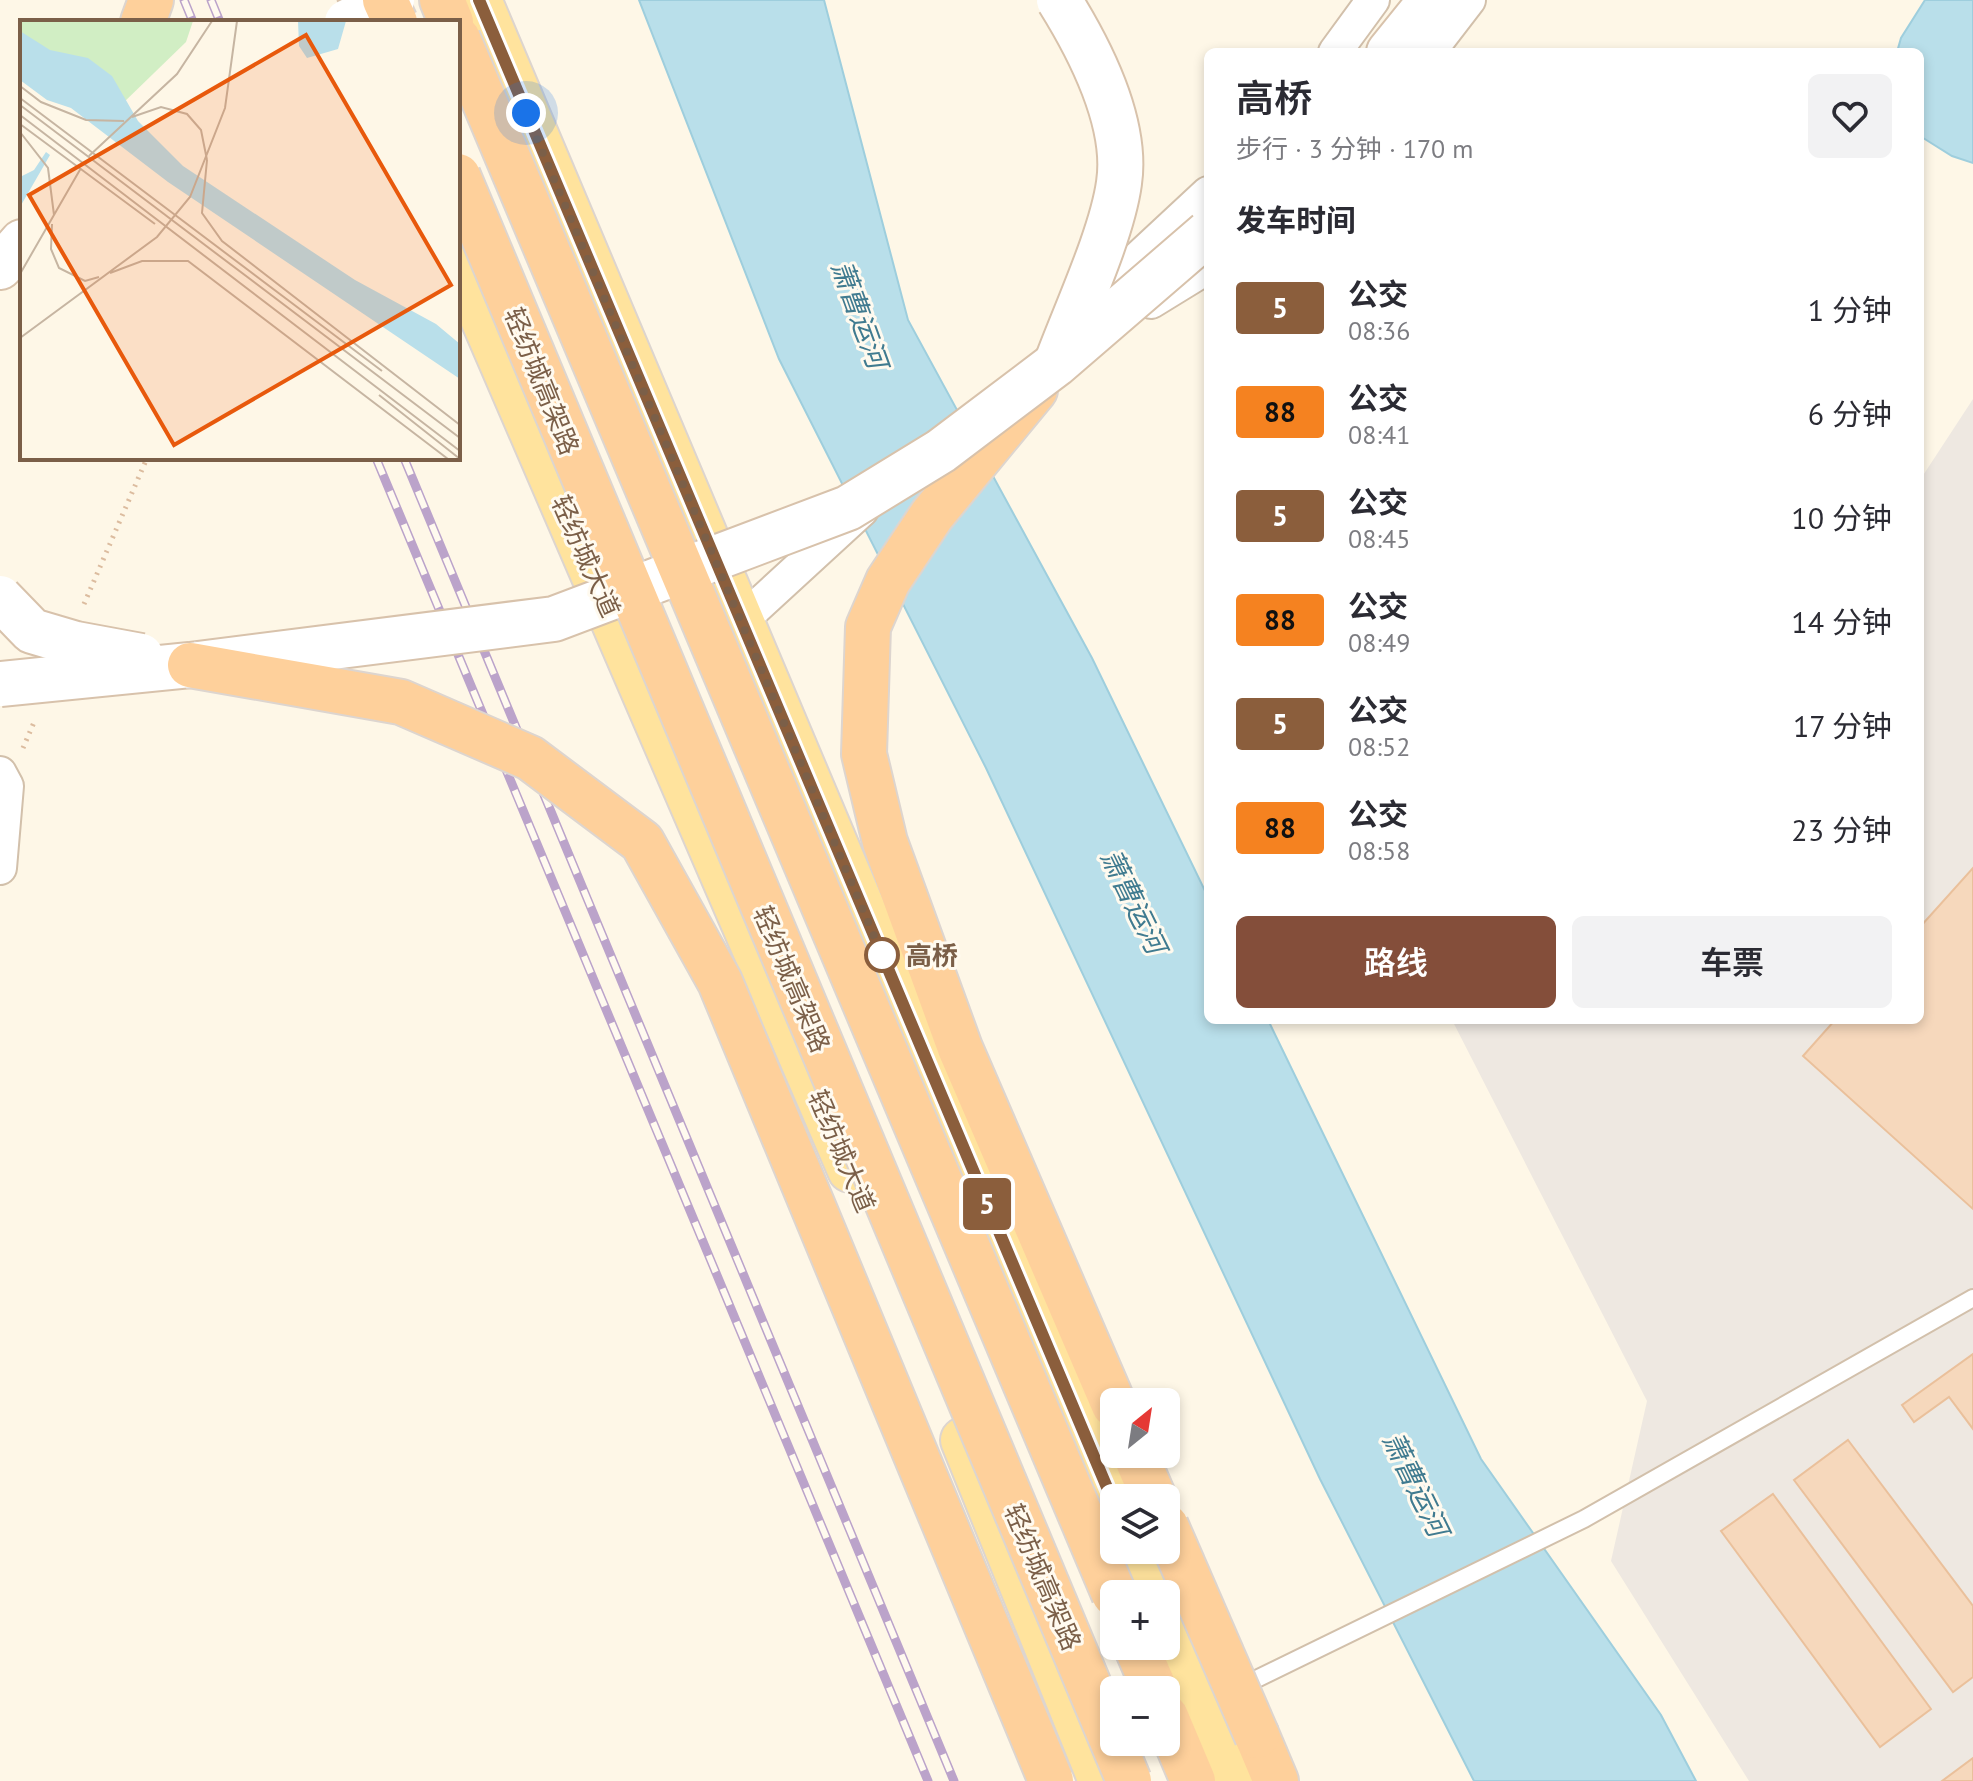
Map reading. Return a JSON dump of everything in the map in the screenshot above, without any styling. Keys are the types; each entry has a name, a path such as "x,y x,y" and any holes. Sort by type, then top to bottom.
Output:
{"highway":[{"path":"144,20 151,0"},
{"path":"385,0 394,20"},
{"path":"442,0 450,20"},
{"name":"轻纺城高架路","path":"460,44 1108,1580"},
{"name":"轻纺城高架路","path":"460,181 1129,1781"},
{"path":"1056,364 932,515 888,581 868,627 864,754 885,842 949,1019 1107,1388"},
{"path":"190,665 401,702 530,758 642,842 720,982 1051,1781"},
{"path":"1180,1558 1276,1781"},
{"path":"1184,1711 1193,1781"}],"main road":[{"path":"344,0 353,20"},
{"path":"351,20 392,0"},
{"path":"479,0 1106,1484"},
{"path":"1056,364 1120,181 1115,124 1110,109 1090,51 1059,0"},
{"path":"1392,48 1431,0"},
{"path":"0,230 20,217"},
{"path":"0,684 190,665 554,619 848,508 941,451 1056,364 1204,236"},
{"path":"0,267 20,244"},
{"name":"轻纺城大道","path":"460,266 919,1331 1101,1781"},
{"path":"0,598 32,631 76,644 190,665"},
{"path":"1173,1660 1184,1711 1234,1781"}],"street":[{"path":"1338,48 1373,0"},
{"path":"1432,48 1469,0"},
{"path":"741,621 1204,197"},
{"path":"971,412 1204,269"},
{"path":"0,868 2,781"}],"lane":[{"path":"1184,1711 1363,1628 1584,1519 1973,1298"}],"shaded area":[{"path":"1973,399 1973,1781 1749,1781 1611,1561 1647,1401 1454,1024 1924,1024 1924,474"}],"water":[{"name":"萧曹运河","path":"639,0 824,0 908,320 1092,658 1204,889 1204,1024 1270,1024 1481,1459 1661,1715 1696,1781 1474,1781 1320,1479 986,768 779,359"},
{"path":"1925,0 1973,0 1973,163 1952,156 1924,138 1924,48 1898,48"}],"building":[{"path":"1973,868 1973,1209 1803,1056 1831,1024 1924,1024 1924,923"},
{"path":"1973,1354 1973,1429 1949,1397 1914,1422 1902,1405"},
{"path":"1848,1440 1973,1606 1973,1677 1953,1692 1794,1480"},
{"path":"1773,1494 1931,1709 1880,1747 1721,1531"},
{"path":"1973,1758 1973,1781 1942,1781"}],"railway":[{"path":"184,0 192,20"},
{"path":"211,0 219,20"},
{"path":"377,460 928,1781"},
{"path":"405,460 954,1781"}],"bus line":[{"name":"5","path":"479,0 1106,1484"}],"place":[{"name":"高桥","path":"882,955"}],"route":[{"path":"526,113 882,955"}]}
